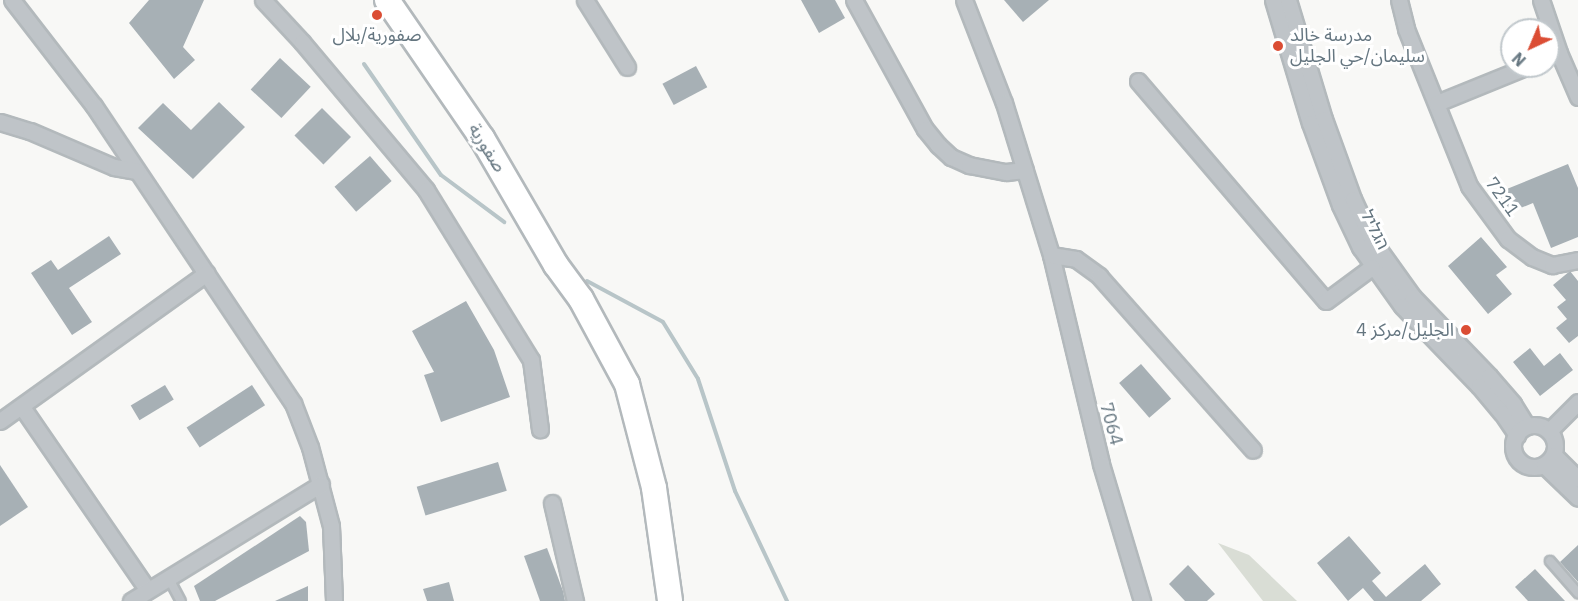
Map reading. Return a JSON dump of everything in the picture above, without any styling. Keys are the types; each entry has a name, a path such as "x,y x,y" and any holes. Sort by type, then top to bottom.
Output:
{"main road":[{"name":"صفورية","path":"387,0 482,138 556,265 581,299 627,384 654,488 670,601"},
{"name":"صفورية","path":"408,0 494,131 570,264 581,299"}],"street":[{"path":"12,0 94,106 293,403 321,484 331,526 334,601"},
{"path":"263,0 302,42 426,190 531,360 540,429"},
{"path":"585,0 627,67"},
{"path":"854,0 925,129 938,145 951,157 969,165 1006,172 1025,170"},
{"name":"7064","path":"964,0 1004,103 1051,255 1098,454 1142,601"},
{"name":"הגליל","path":"1273,0 1321,154 1340,205 1372,267 1402,306 1502,413 1522,431"},
{"name":"הגליל","path":"1288,0 1324,119 1353,199 1372,240 1413,297 1514,404 1522,431"},
{"name":"7211","path":"1399,0 1406,29 1469,186 1508,239 1532,257 1552,265 1578,260"},
{"path":"1541,0 1545,18"},
{"path":"1560,67 1578,97"},
{"path":"1437,104 1500,78"},
{"path":"1138,81 1326,301 1372,267"},
{"path":"0,122 30,131 114,167 137,171"},
{"path":"1051,255 1076,259 1099,276 1253,450"},
{"path":"0,421 207,273"},
{"path":"1549,431 1578,402"},
{"path":"22,407 148,590"},
{"path":"1542,426 1549,431 1556,446 1549,460 1535,467 1520,461 1513,447 1522,431 1542,426"},
{"path":"1549,460 1578,479"},
{"path":"1549,460 1578,498"},
{"path":"131,601 168,576 321,484"},
{"path":"552,503 575,601"}],"lane":[{"path":"1550,561 1578,592"},
{"path":"168,576 181,601"}],"shaded area":[{"path":"1218,543 1249,555 1297,601 1263,601"}],"building":[{"path":"149,0 204,0 183,47 195,60 174,79 129,23"},
{"path":"801,0 835,0 845,18 819,33"},
{"path":"1004,0 1049,0 1023,22"},
{"path":"280,58 311,87 281,118 251,89"},
{"path":"696,66 707,87 674,105 662,84"},
{"path":"219,102 245,127 193,179 138,128 163,103 191,130"},
{"path":"322,108 351,137 323,165 294,136"},
{"path":"370,156 392,181 356,212 335,187"},
{"path":"1568,164 1578,188 1578,237 1551,248 1533,203 1506,214 1497,193"},
{"path":"109,236 121,254 69,288 92,322 72,335 31,273 51,260 58,270"},
{"path":"1481,237 1507,267 1496,275 1512,294 1488,314 1448,266"},
{"path":"1570,271 1578,281 1578,336 1569,343 1556,328 1567,319 1557,307 1566,300 1553,285"},
{"path":"466,301 494,350 510,397 441,422 424,375 434,372 412,331"},
{"path":"1530,348 1544,366 1560,353 1573,370 1540,396 1513,362"},
{"path":"1141,364 1171,399 1149,418 1119,383"},
{"path":"165,385 174,400 139,420 131,406"},
{"path":"252,385 265,405 200,448 187,427"},
{"path":"498,462 507,491 425,516 417,487"},
{"path":"0,465 28,507 0,526"},
{"path":"300,516 306,522 309,551 215,601 200,601 194,586"},
{"path":"1349,536 1381,573 1372,581 1386,597 1425,564 1441,584 1421,601 1374,601 1363,588 1348,601 1317,563"},
{"path":"1578,545 1578,582 1560,562"},
{"path":"547,548 565,601 540,601 524,556"},
{"path":"1188,565 1215,594 1207,601 1185,601 1169,584"},
{"path":"1535,569 1565,601 1528,601 1515,587"},
{"path":"449,582 454,601 427,601 423,589"},
{"path":"308,586 308,601 275,601"}],"waterway":[{"path":"364,64 441,175 504,222"},
{"path":"587,281 663,322 698,379 735,491 787,601"}],"place":[{"name":"صفورية/بلال","path":"377,15"},
{"name":"مدرسة خالد سليمان/حي الجليل","path":"1278,46"},
{"name":"الجليل/مركز 4","path":"1466,330"}]}
